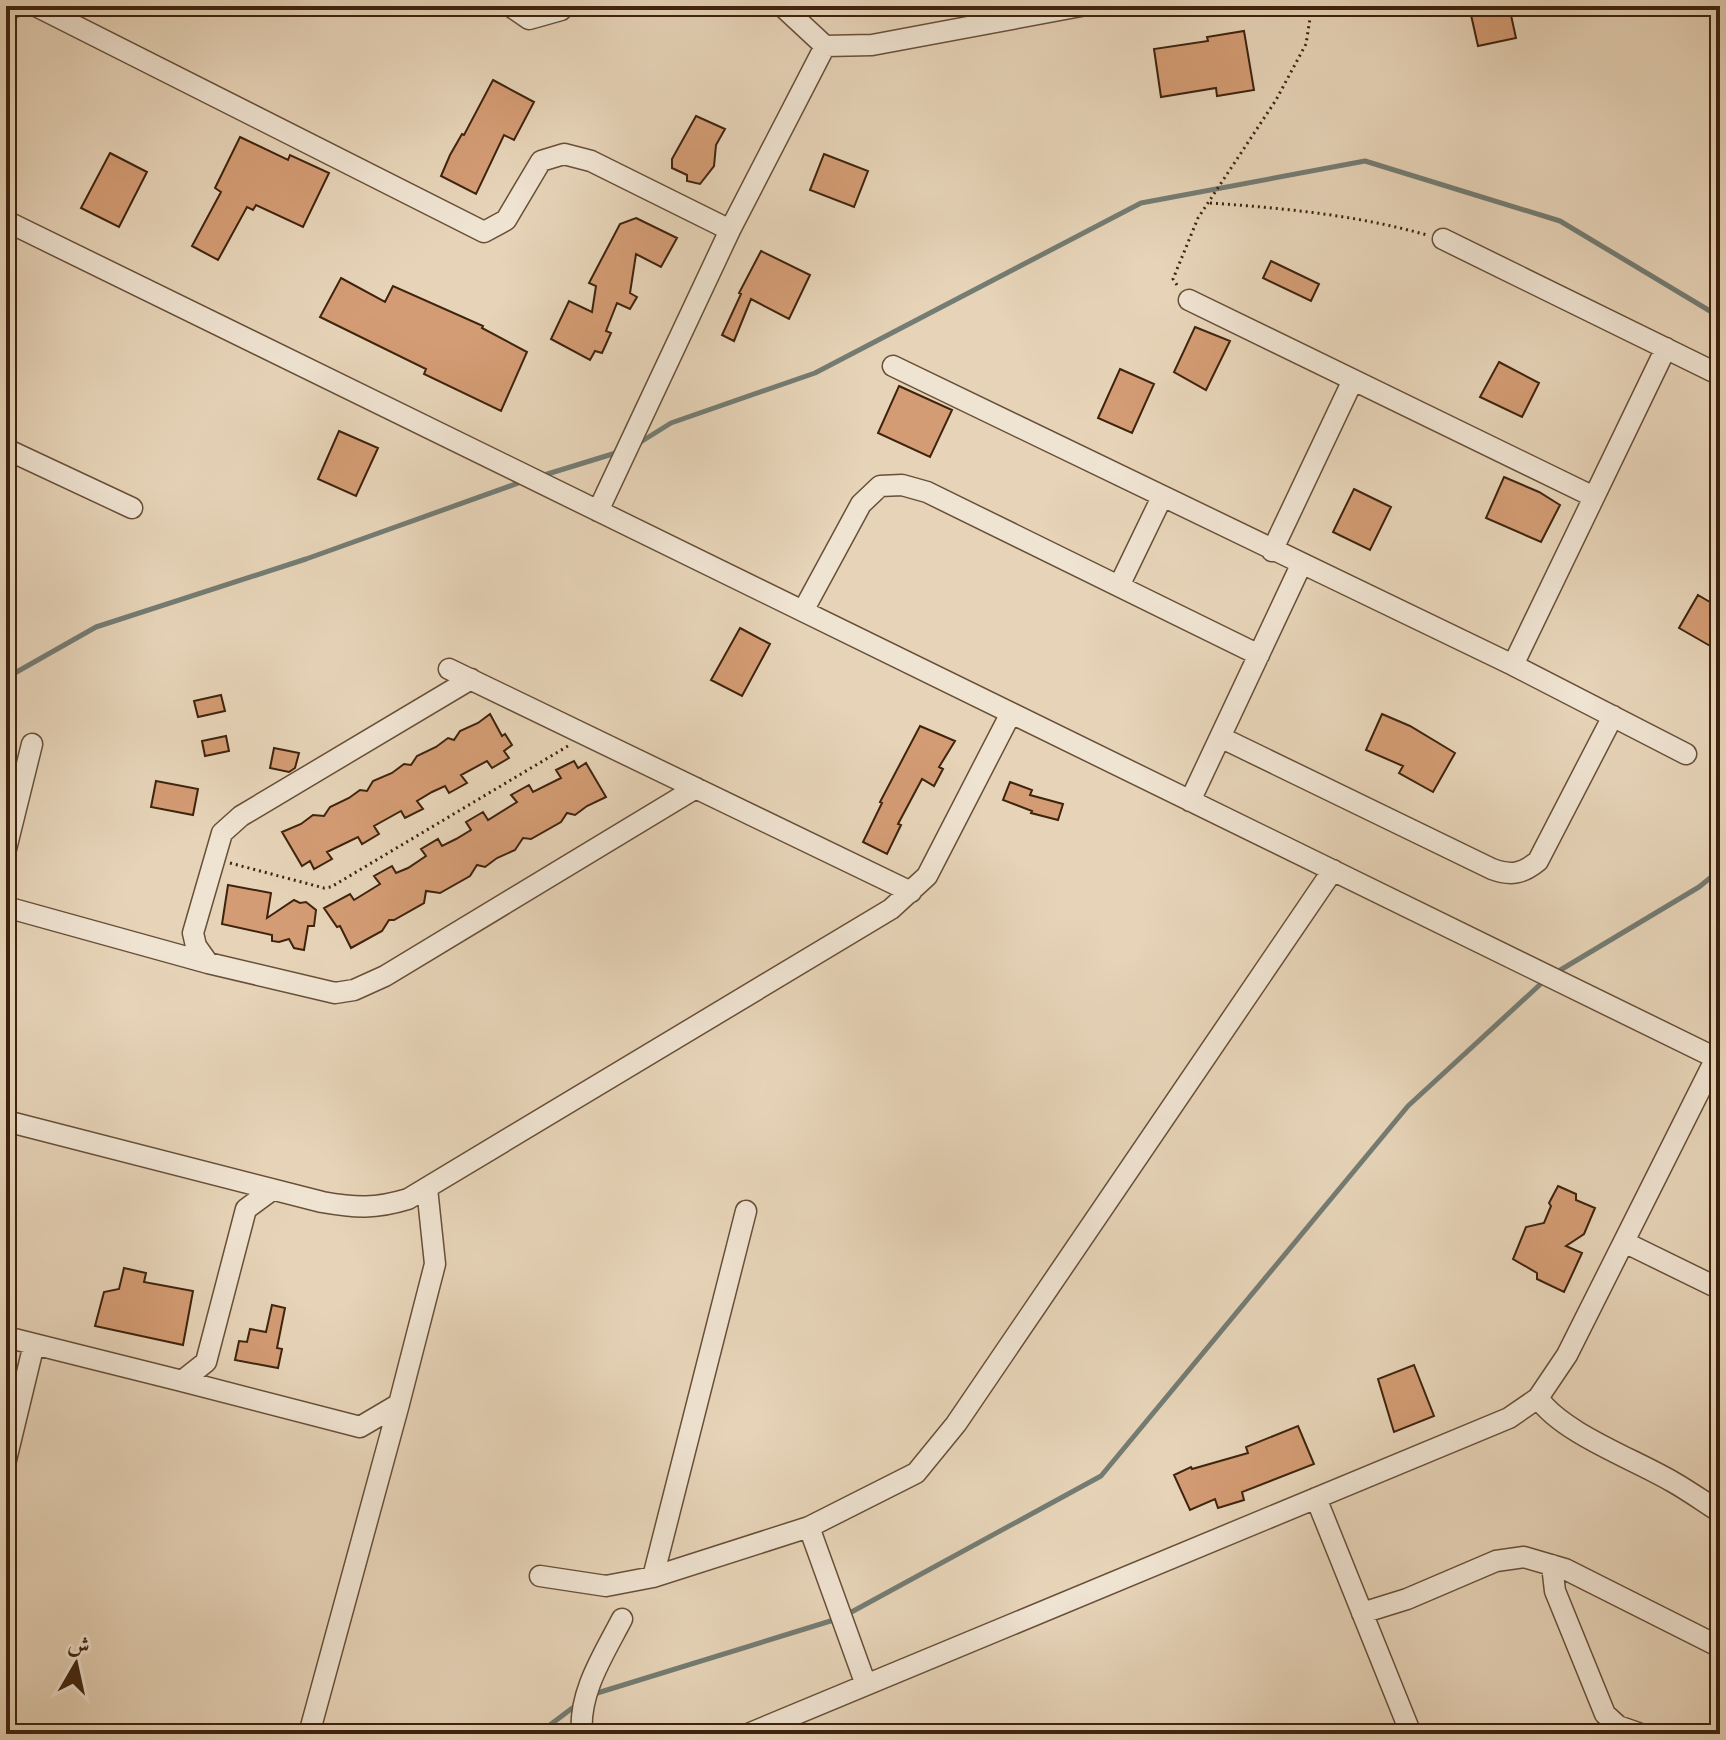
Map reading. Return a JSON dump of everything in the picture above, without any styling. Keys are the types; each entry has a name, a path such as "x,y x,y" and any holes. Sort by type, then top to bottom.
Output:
{"street":[{"path":"6,10 16,6"},
{"path":"36,6 484,232 506,220 541,161 564,154 591,161 730,230"},
{"path":"510,6 529,19 561,10 564,6"},
{"path":"782,6 825,46 872,45 1081,6"},
{"path":"598,511 730,230 825,46"},
{"path":"6,221 1718,1059 1567,1355 1538,1398 1509,1418 748,1734"},
{"path":"1443,239 1720,375"},
{"path":"1189,300 1594,497"},
{"path":"1513,665 1666,348"},
{"path":"893,366 1513,665 1686,754"},
{"path":"1272,551 1353,380"},
{"path":"6,449 132,508"},
{"path":"803,611 861,504 880,486 902,485 927,492 1259,655"},
{"path":"1119,586 1162,497"},
{"path":"1190,801 1301,565"},
{"path":"449,669 911,892"},
{"path":"208,963 196,946 193,933 222,833 241,816 471,679"},
{"path":"6,1121 272,1190 358,1208 408,1199 891,909 927,876 1011,713"},
{"path":"1220,737 1508,875 1524,872 1538,861 1613,716"},
{"path":"6,849 32,744"},
{"path":"6,907 208,963 335,993 354,990 385,976 696,788"},
{"path":"540,1576 606,1586 653,1577 809,1527 916,1473 956,1424 1333,870"},
{"path":"309,1734 435,1264 427,1188"},
{"path":"212,1388 206,1362 246,1209 272,1190"},
{"path":"653,1577 746,1211"},
{"path":"1624,1242 1720,1289"},
{"path":"6,1337 360,1427 387,1448"},
{"path":"6,1460 34,1344"},
{"path":"182,1381 206,1362"},
{"path":"1538,1398 1547,1412 1569,1426 1674,1482 1720,1512"},
{"path":"360,1427 399,1404"},
{"path":"1316,1498 1411,1734"},
{"path":"809,1527 866,1685"},
{"path":"1362,1613 1407,1599 1496,1561 1524,1557 1565,1569 1720,1647"},
{"path":"1552,1565 1555,1591 1605,1714 1618,1726 1641,1734"},
{"path":"582,1734 590,1682 622,1619"}],"path":[{"path":"1189,300 1173,279 1198,218 1276,100 1306,44 1312,6"},
{"path":"1210,203 1292,209 1387,224 1443,239"},
{"path":"215,859 324,888 331,887 586,735"}],"building":[{"path":"1469,6 1509,6 1516,38 1478,46"},
{"path":"1244,31 1254,90 1217,96 1216,88 1161,97 1154,49 1208,41 1207,37"},
{"path":"493,80 534,102 514,140 504,135 476,194 441,176"},
{"path":"696,116 725,129 716,145 714,166 700,184 687,181 687,175 672,168 672,159"},
{"path":"240,137 288,160 290,155 329,173 303,227 256,205 253,210 247,207 218,260 192,246 221,192 215,188"},
{"path":"110,153 147,172 119,227 81,208"},
{"path":"824,154 868,171 854,207 810,190"},
{"path":"636,218 677,238 661,267 636,254 630,293 637,297 630,309 617,303 606,331 611,333 602,353 595,351 590,360 551,339 569,301 592,312 596,286 589,283 620,224"},
{"path":"761,251 810,275 789,319 751,299 734,341 722,335"},
{"path":"1271,261 1319,284 1311,301 1263,278"},
{"path":"341,278 385,302 393,286 483,326 527,352 501,411 424,374 426,369 320,317"},
{"path":"1195,327 1230,341 1206,390 1174,372"},
{"path":"1499,362 1539,383 1522,417 1480,397"},
{"path":"1120,369 1154,384 1132,433 1098,418"},
{"path":"899,386 952,410 930,457 878,433"},
{"path":"339,431 378,448 356,496 318,479"},
{"path":"1504,477 1560,505 1541,542 1486,518"},
{"path":"1354,489 1391,507 1370,550 1333,532"},
{"path":"1698,595 1720,608 1720,633 1712,647 1679,628"},
{"path":"740,628 770,644 742,696 711,680"},
{"path":"221,695 225,711 198,717 194,701"},
{"path":"490,714 502,736 505,734 512,745 504,751 509,758 492,768 487,761 461,775 467,783 449,793 445,786 432,792 417,801 423,809 405,818 401,811 374,826 379,834 362,844 358,837 327,852 332,859 314,869 310,861 302,866 282,832 313,815 324,816 330,807 360,790 367,791 373,781 404,764 411,765 417,756 448,738 454,740 460,731"},
{"path":"1382,714 1410,726 1455,753 1433,792 1399,773 1403,766 1366,750"},
{"path":"920,726 955,741 939,767 943,769 934,786 922,779 898,824 901,825 887,854 863,842"},
{"path":"226,736 229,751 205,756 202,741"},
{"path":"274,748 299,753 295,768 289,772 270,768"},
{"path":"574,761 578,768 586,763 606,797 575,815 567,813 561,822 531,839 523,838 515,850 485,867 477,865 470,876 440,893 426,891 424,903 389,920 382,931 351,948 340,926 337,927 324,908 350,894 354,900 380,884 374,876 392,866 396,873 408,868 426,856 421,849 438,839 442,846 456,839 471,830 466,822 483,812 488,820 517,802 511,795 529,785 533,792 561,778 556,770"},
{"path":"156,781 198,789 193,815 151,807"},
{"path":"1010,782 1032,790 1030,795 1063,804 1058,820 1031,813 1003,800"},
{"path":"228,885 271,893 267,918 294,900 306,902 316,910 314,926 308,926 304,950 294,948 289,939 272,941 272,935 222,924"},
{"path":"1558,1186 1576,1194 1576,1200 1595,1208 1584,1234 1566,1246 1582,1253 1564,1292 1537,1279 1537,1273 1513,1259 1526,1227 1544,1223 1551,1206 1549,1203"},
{"path":"124,1268 146,1273 144,1282 193,1291 183,1345 95,1326 104,1292 119,1289"},
{"path":"272,1305 285,1308 277,1348 282,1349 278,1368 235,1360 239,1341 247,1342 250,1329 266,1332"},
{"path":"1414,1365 1434,1416 1394,1432 1378,1379"},
{"path":"1298,1426 1314,1464 1242,1492 1244,1500 1218,1508 1215,1499 1190,1510 1174,1475 1191,1467 1248,1453 1246,1447"}],"waterway":[{"path":"639,443 671,423 815,373 1141,203 1365,161 1560,221 1720,317"},
{"path":"541,476 619,452"},
{"path":"6,678 96,627 306,559 524,481"},
{"path":"1557,972 1699,887 1720,870"},
{"path":"846,1615 1101,1476 1408,1106 1545,980"},
{"path":"594,1694 837,1619"},
{"path":"538,1734 579,1703"}]}
